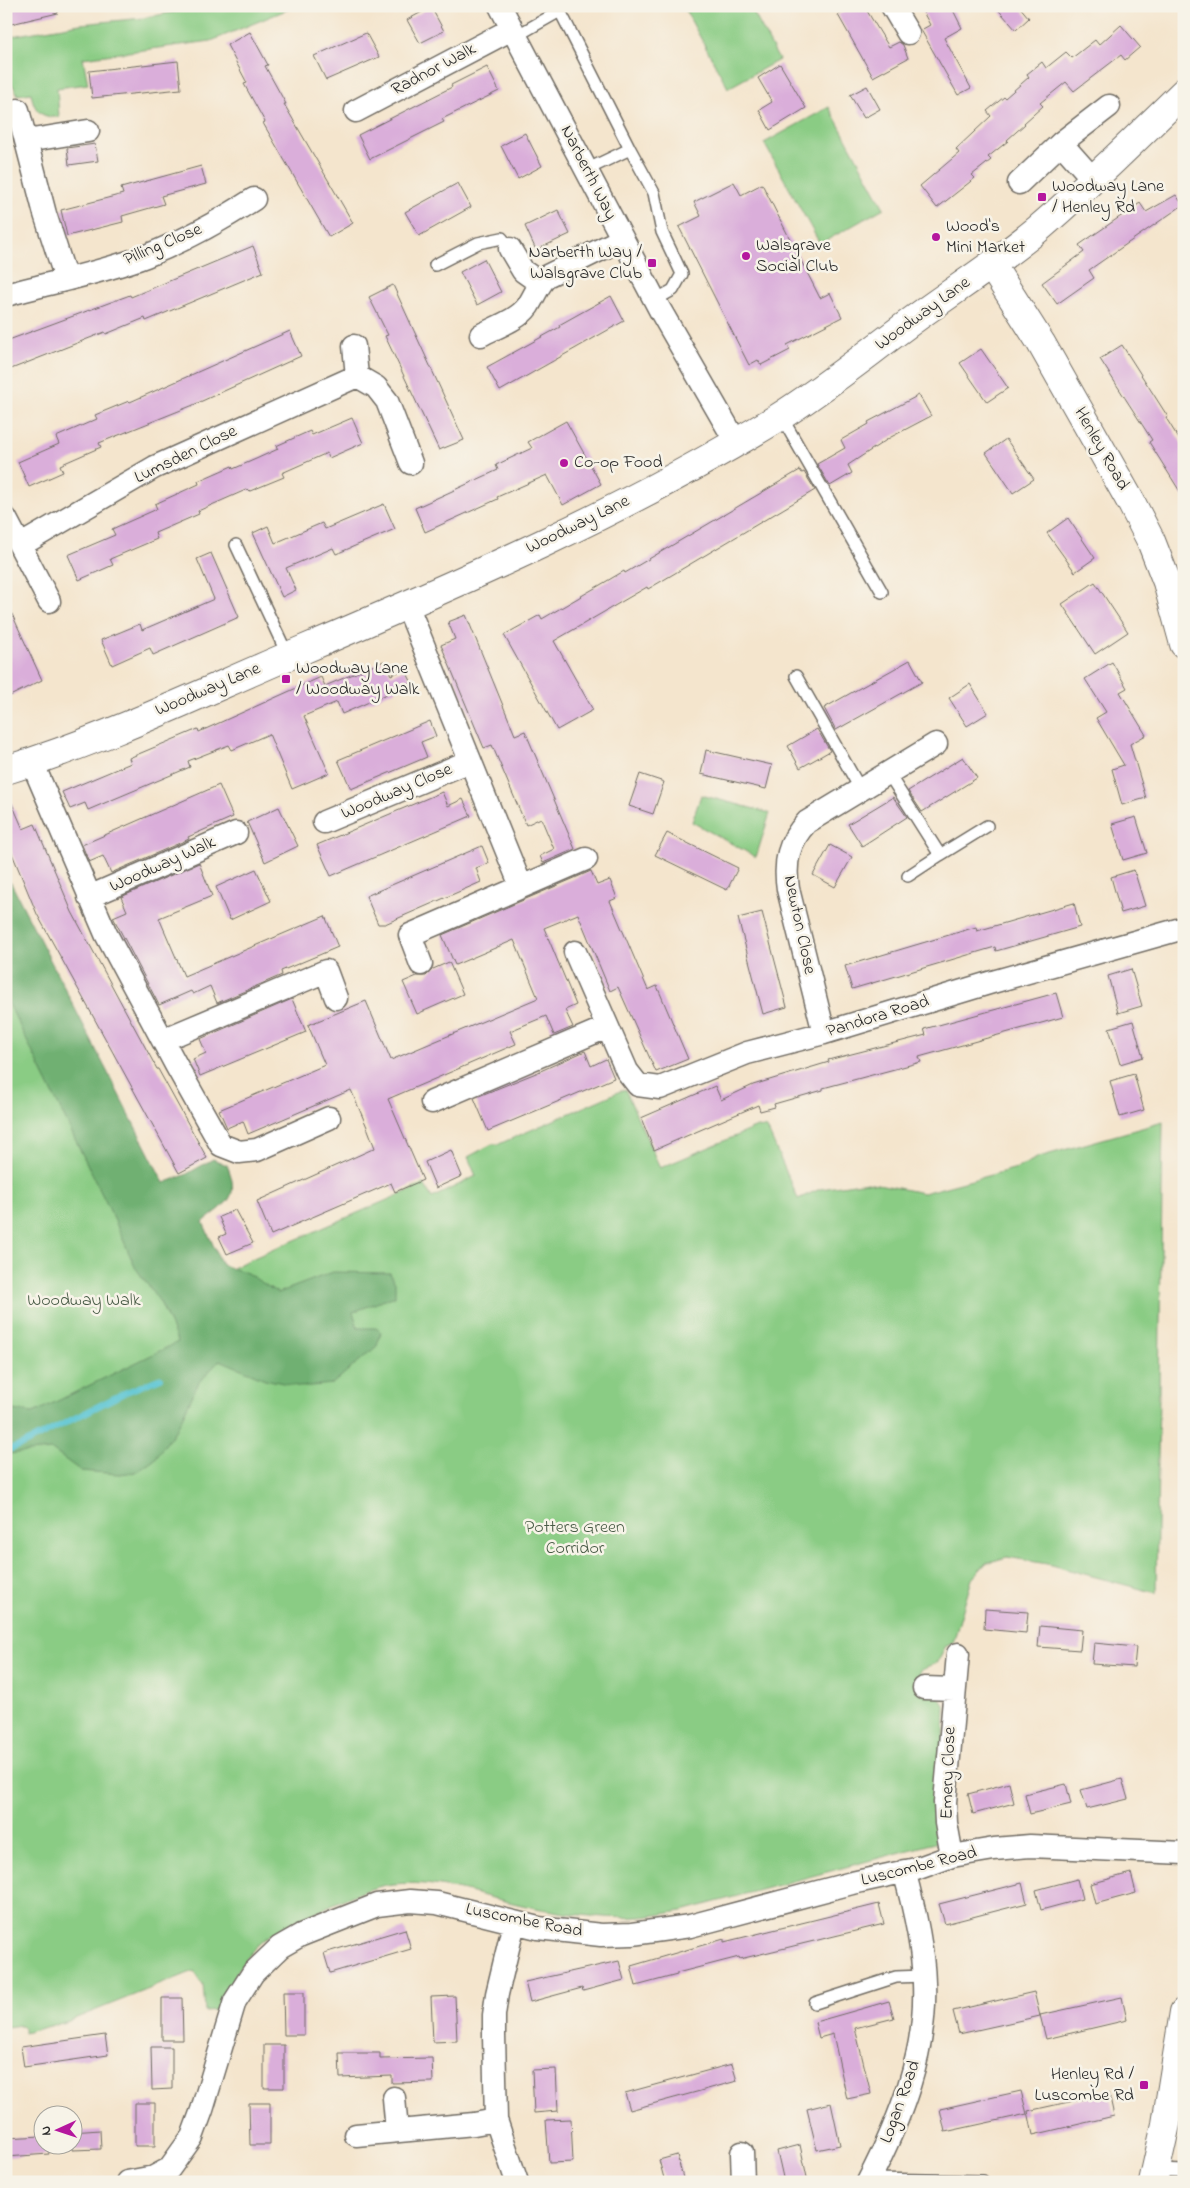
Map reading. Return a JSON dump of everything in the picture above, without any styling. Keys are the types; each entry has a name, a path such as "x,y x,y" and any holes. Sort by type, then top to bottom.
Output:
{"street":[{"name":"Narberth Way","path":"500,6 655,300 736,442"},
{"path":"892,6 908,33"},
{"name":"Radnor Walk","path":"356,111 514,32"},
{"name":"Woodway Lane","path":"6,770 105,734 407,605 576,528 736,442 781,416 941,300 992,266 1039,228 1093,180 1184,92"},
{"path":"1019,183 1061,143 1109,106"},
{"path":"18,110 45,214 66,279"},
{"path":"26,141 88,131"},
{"path":"1061,143 1093,180"},
{"name":"Pilling Close","path":"6,294 145,256 181,240 254,199"},
{"path":"481,335 520,314 527,306 540,283 548,276 622,239"},
{"path":"510,250 523,271 540,283"},
{"name":"Henley Road","path":"992,266 1041,343 1151,541 1167,582 1184,644"},
{"path":"354,346 357,376 376,387 387,401 411,463"},
{"name":"Lumsden Close","path":"21,545 155,467 357,376"},
{"path":"6,518 49,601"},
{"name":"Woodway Close","path":"407,605 521,886"},
{"name":"Newton Close","path":"824,1034 788,889 786,873 790,845 797,833 807,822 936,744"},
{"name":"Woodway Close","path":"324,822 470,761"},
{"name":"Woodway Walk","path":"32,762 89,897 126,974 222,1145 239,1152 257,1150 329,1118"},
{"name":"Woodway Walk","path":"89,897 236,832"},
{"path":"421,964 410,935 586,859"},
{"name":"Pandora Road","path":"575,952 627,1072 638,1085 660,1088 747,1053 824,1034 989,983 1184,928"},
{"path":"163,1040 326,971 336,998"},
{"path":"432,1102 607,1027"},
{"name":"Emery Close","path":"952,1856 946,1823 945,1802 958,1654"},
{"path":"924,1688 954,1690"},
{"name":"Luscombe Road","path":"127,2182 154,2177 169,2169 192,2136 202,2110 235,2001 252,1973 280,1947 301,1935 377,1905 397,1902 437,1903 514,1923 567,1932 601,1935 659,1932 916,1869 952,1856 994,1849 1030,1846 1184,1853"},
{"name":"Logan Road","path":"869,2180 908,2093 916,2064 923,2018 924,1976 918,1932 904,1871"},
{"path":"514,1923 494,2015 496,2120 516,2182"},
{"path":"1155,2176 1166,2124 1184,2012"},
{"path":"394,2098 397,2131"},
{"path":"356,2135 496,2120"},
{"path":"742,2153 743,2182"}],"lane":[{"path":"514,32 560,11 654,193 662,232 682,274 672,290 655,300"},
{"path":"586,170 630,149"},
{"path":"435,265 478,243 502,238 510,250"},
{"path":"781,416 882,592"},
{"path":"236,545 288,656"},
{"path":"796,676 861,790"},
{"path":"888,773 940,855"},
{"path":"908,876 987,826"},
{"path":"815,2003 896,1977 924,1976"},
{"path":"1155,2176 1184,2171"},
{"path":"869,2180 984,2181"}],"green space":[{"path":"203,6 296,6 211,41 83,58 88,84 57,88 59,117 43,115 36,109 31,93 18,95 11,82 6,78 6,37 80,24 144,18"},
{"path":"683,6 750,6 779,60 728,88"},
{"path":"829,107 884,208 820,244 764,143"},
{"path":"701,795 770,813 756,857 692,822"},
{"path":"6,880 11,883 164,1183 185,1175 213,1159 227,1165 233,1185 232,1193 219,1210 203,1222 222,1265 247,1273 278,1293 333,1272 390,1273 395,1283 395,1296 353,1312 358,1328 376,1328 381,1332 377,1346 332,1384 301,1387 265,1379 220,1360 199,1382 177,1428 154,1460 137,1472 119,1474 81,1471 52,1450 6,1454 6,1409 33,1413 178,1342 160,1302 135,1267 116,1223 6,998"},
{"name":"Potters Green Corridor","path":"6,981 226,1272 242,1263 424,1184 432,1198 476,1176 468,1157 492,1144 499,1144 625,1089 660,1168 757,1127 767,1128 798,1199 820,1189 868,1182 923,1193 1017,1168 1039,1157 1163,1122 1156,1593 1047,1564 1007,1557 986,1563 972,1579 953,1643 945,1647 941,1656 930,1667 920,1670 919,1688 939,1697 945,1707 941,1838 935,1843 682,1911 640,1917 593,1916 560,1912 424,1884 384,1885 354,1895 288,1925 262,1941 239,1968 218,2010 205,2011 203,1985 194,1971 69,2021 24,2033 24,2028 21,2025 6,2027"}],"building":[{"path":"8,6 57,6 58,13 11,24"},
{"path":"854,6 864,6 889,47 899,42 903,45 908,58 873,77 838,15"},
{"path":"920,6 951,6 962,28 944,38 971,88 958,95 921,30 930,25"},
{"path":"995,6 1019,6 1029,18 1016,30"},
{"path":"431,7 444,31 420,43 407,20"},
{"path":"1121,25 1140,47 1125,60 1121,55 1074,91 1066,82 1040,103 1043,106 1008,141 988,157 991,160 972,175 975,178 937,208 920,186 959,153 956,149 991,116 987,111 1029,77 1027,74 1042,62 1046,68 1066,52 1072,58 1095,40 1099,45"},
{"path":"250,32 268,65 265,66 286,104 284,104 353,223 329,237 263,123 265,122 244,84 247,83 227,45"},
{"path":"366,33 379,57 326,80 314,56"},
{"path":"178,61 181,89 92,98 89,71"},
{"path":"780,64 806,108 770,130 759,110 772,102 758,78"},
{"path":"487,67 499,91 442,119 444,122 370,159 358,135"},
{"path":"867,86 880,109 864,118 850,95"},
{"path":"525,133 542,166 518,179 501,146"},
{"path":"95,144 98,161 69,165 67,148"},
{"path":"201,166 206,184 161,196 164,204 122,216 123,222 67,236 61,210 123,194 121,188"},
{"name":"Walsgrave Social Club","path":"734,182 741,195 762,184 820,298 830,293 842,317 787,345 790,350 761,365 758,360 749,365 679,227 701,216 694,202"},
{"path":"458,183 471,207 419,236 405,212"},
{"path":"1176,195 1183,205 1089,270 1094,278 1057,304 1042,283 1084,252 1079,245 1140,203 1146,212"},
{"path":"558,210 570,234 536,250 525,226"},
{"path":"253,246 263,272 146,321 145,318 106,334 105,332 6,371 6,341 130,295 131,297"},
{"path":"484,259 501,292 477,305 460,272"},
{"path":"393,285 464,440 439,450 385,336 388,335 369,297"},
{"path":"611,296 624,321 500,391 487,367 560,327 559,325"},
{"path":"290,331 301,356 191,406 99,443 101,447 60,465 63,472 29,487 18,462 59,444 56,437 97,419 95,415 130,402"},
{"path":"1122,345 1168,417 1166,418 1184,447 1184,498 1149,442 1152,440 1100,359"},
{"path":"981,349 1008,388 987,402 960,363"},
{"path":"919,395 931,416 891,437 848,465 852,473 830,486 817,464 845,448 841,440 869,424 868,422"},
{"path":"352,418 363,443 329,458 327,453 282,473 284,477 250,491 248,489 198,511 199,514 155,533 157,539 110,559 113,565 79,580 68,555 115,535 112,529 157,509 155,504 199,484 198,481 232,466 233,469 256,459 278,449 276,446 310,431 312,435"},
{"path":"566,421 601,484 563,505 547,475 425,532 415,508 498,470 496,465 532,448 528,442"},
{"path":"1006,439 1034,479 1013,493 986,453"},
{"path":"800,470 802,473 804,472 815,490 648,589 647,587 554,641 593,710 557,730 504,635 540,615 542,619 624,571 625,573"},
{"path":"384,504 395,529 336,554 333,548 286,568 296,590 282,597 253,533 268,526 275,543 322,523 325,529"},
{"path":"1068,518 1095,558 1075,572 1047,533"},
{"path":"211,553 239,617 153,655 150,648 112,665 101,640 140,624 142,630 214,599 197,559"},
{"path":"1095,582 1128,632 1095,654 1062,604"},
{"path":"6,601 42,680 6,698"},
{"path":"466,615 515,735 525,731 575,849 543,863 540,856 554,849 541,818 526,825 492,745 484,748 441,645 455,639 448,622"},
{"path":"910,660 922,682 836,730 824,708"},
{"path":"384,661 391,675 405,669 412,683 342,714 337,702 304,716 329,773 292,789 269,734 232,750 229,745 188,761 190,767 88,810 85,803 70,809 62,792 131,763 129,758 198,729 199,732 321,677 325,686"},
{"path":"1112,662 1127,688 1120,692 1146,735 1130,744 1146,798 1122,805 1112,769 1124,765 1096,718 1106,712 1085,679"},
{"path":"970,684 988,713 967,726 949,698"},
{"path":"430,721 436,736 421,742 427,757 351,789 338,760"},
{"path":"817,729 830,751 800,768 788,746"},
{"path":"706,750 772,765 766,789 701,774"},
{"path":"963,757 977,778 922,812 908,791"},
{"path":"640,774 664,782 653,814 629,806"},
{"path":"219,785 233,817 188,837 189,839 111,873 103,856 89,862 82,845"},
{"path":"6,790 23,829 35,824 72,912 207,1158 179,1173 37,914 6,839"},
{"path":"442,792 448,806 463,799 471,816 331,876 317,845"},
{"path":"893,797 907,817 862,846 848,824"},
{"path":"279,807 298,846 265,862 247,822"},
{"path":"1136,817 1147,853 1123,860 1112,824"},
{"path":"667,833 738,868 727,890 655,855"},
{"path":"830,845 852,857 835,887 813,875"},
{"path":"482,846 489,863 476,868 481,882 385,924 378,924 366,896"},
{"path":"199,863 212,896 159,918 184,976 325,916 338,947 281,971 282,975 217,1003 210,986 193,994 191,991 159,1005 113,917 127,911 121,897"},
{"path":"256,869 271,901 230,920 216,887"},
{"path":"1134,870 1145,906 1121,913 1111,877"},
{"path":"591,871 597,885 610,880 617,898 610,901 648,990 657,986 688,1059 656,1072 618,987 610,991 578,914 544,928 576,1005 565,1010 573,1027 554,1035 546,1016 510,1031 516,1044 388,1099 423,1180 395,1192 391,1183 271,1235 257,1201 375,1148 367,1127 351,1090 248,1134 243,1121 227,1128 219,1110 325,1065 308,1025 366,1001 391,1060 538,998 514,940 455,965 442,935"},
{"path":"1074,903 1080,927 996,951 995,947 852,989 845,966 976,927 977,931"},
{"path":"762,912 787,1007 763,1014 738,918"},
{"path":"449,962 463,994 417,1014 403,982 417,976 426,976 433,969"},
{"path":"1131,969 1142,1006 1118,1013 1108,976"},
{"path":"1056,993 1063,1017 919,1057 921,1062 823,1088 823,1090 774,1104 775,1107 760,1111 758,1105 654,1150 641,1118 715,1086 721,1100 753,1085 829,1062 828,1060 926,1035 924,1029"},
{"path":"292,999 306,1032 200,1076 193,1059 206,1053 200,1039"},
{"path":"1133,1021 1143,1057 1120,1064 1109,1028"},
{"path":"585,1051 591,1066 606,1059 614,1078 488,1131 474,1098"},
{"path":"1134,1074 1144,1110 1120,1117 1110,1081"},
{"path":"451,1150 462,1176 436,1188 425,1162"},
{"path":"235,1210 253,1243 227,1254 219,1237 226,1234 219,1217"},
{"path":"985,1609 1028,1612 1026,1633 984,1629"},
{"path":"1040,1626 1082,1630 1080,1650 1038,1647"},
{"path":"1094,1643 1136,1647 1134,1667 1092,1664"},
{"path":"1122,1779 1128,1799 1087,1809 1081,1790"},
{"path":"1009,1783 1014,1803 973,1814 968,1794"},
{"path":"1066,1784 1071,1804 1030,1814 1025,1794"},
{"path":"1131,1873 1136,1893 1095,1904 1090,1884"},
{"path":"1077,1879 1082,1899 1041,1910 1036,1890"},
{"path":"1022,1883 1027,1903 945,1924 939,1904"},
{"path":"879,1904 884,1924 740,1959 739,1957 636,1986 631,1966 724,1939 724,1942"},
{"path":"405,1929 411,1949 330,1973 324,1953"},
{"path":"619,1961 624,1980 583,1991 582,1988 530,2002 525,1982"},
{"path":"283,1992 304,1992 304,2035 284,2035"},
{"path":"1034,1992 1040,2016 959,2034 953,2011"},
{"path":"455,1996 457,2041 433,2042 431,1997"},
{"path":"1122,1997 1127,2020 1046,2039 1040,2015"},
{"path":"162,1998 182,1998 183,2040 162,2040"},
{"path":"889,2001 894,2018 855,2028 871,2094 847,2099 833,2034 819,2038 815,2022"},
{"path":"105,2035 108,2055 24,2067 21,2047"},
{"path":"264,2045 284,2045 284,2088 264,2088"},
{"path":"151,2047 172,2047 172,2089 152,2090"},
{"path":"339,2053 380,2053 380,2059 432,2058 433,2082 392,2083 392,2076 340,2078"},
{"path":"732,2064 737,2081 630,2110 625,2093"},
{"path":"556,2069 558,2111 534,2113 532,2070"},
{"path":"1021,2091 1027,2114 945,2132 940,2109"},
{"path":"1109,2093 1114,2116 1033,2135 1028,2111"},
{"path":"135,2103 155,2103 155,2146 135,2146"},
{"path":"249,2103 270,2103 270,2145 250,2145"},
{"path":"831,2103 840,2145 817,2150 807,2109"},
{"path":"571,2119 573,2162 549,2163 546,2120"},
{"path":"100,2130 101,2149 82,2150 82,2131"},
{"path":"32,2137 32,2155 6,2157 6,2138"},
{"path":"800,2145 808,2182 784,2182 777,2151"},
{"path":"677,2155 684,2182 665,2182 659,2160"}],"waterway":[{"path":"6,1445 11,1449 22,1445 124,1393 161,1378"}],"place":[{"name":"Woodway Lane / Henley Rd","path":"1042,197"},
{"name":"Wood's Mini Market","path":"936,237"},
{"name":"Walsgrave Social Club","path":"746,256"},
{"name":"Narberth Way / Walsgrave Club","path":"652,263"},
{"name":"Co-op Food","path":"564,463"},
{"name":"Woodway Lane / Woodway Walk","path":"286,679"},
{"name":"Henley Rd / Luscombe Rd","path":"1144,2085"}]}
